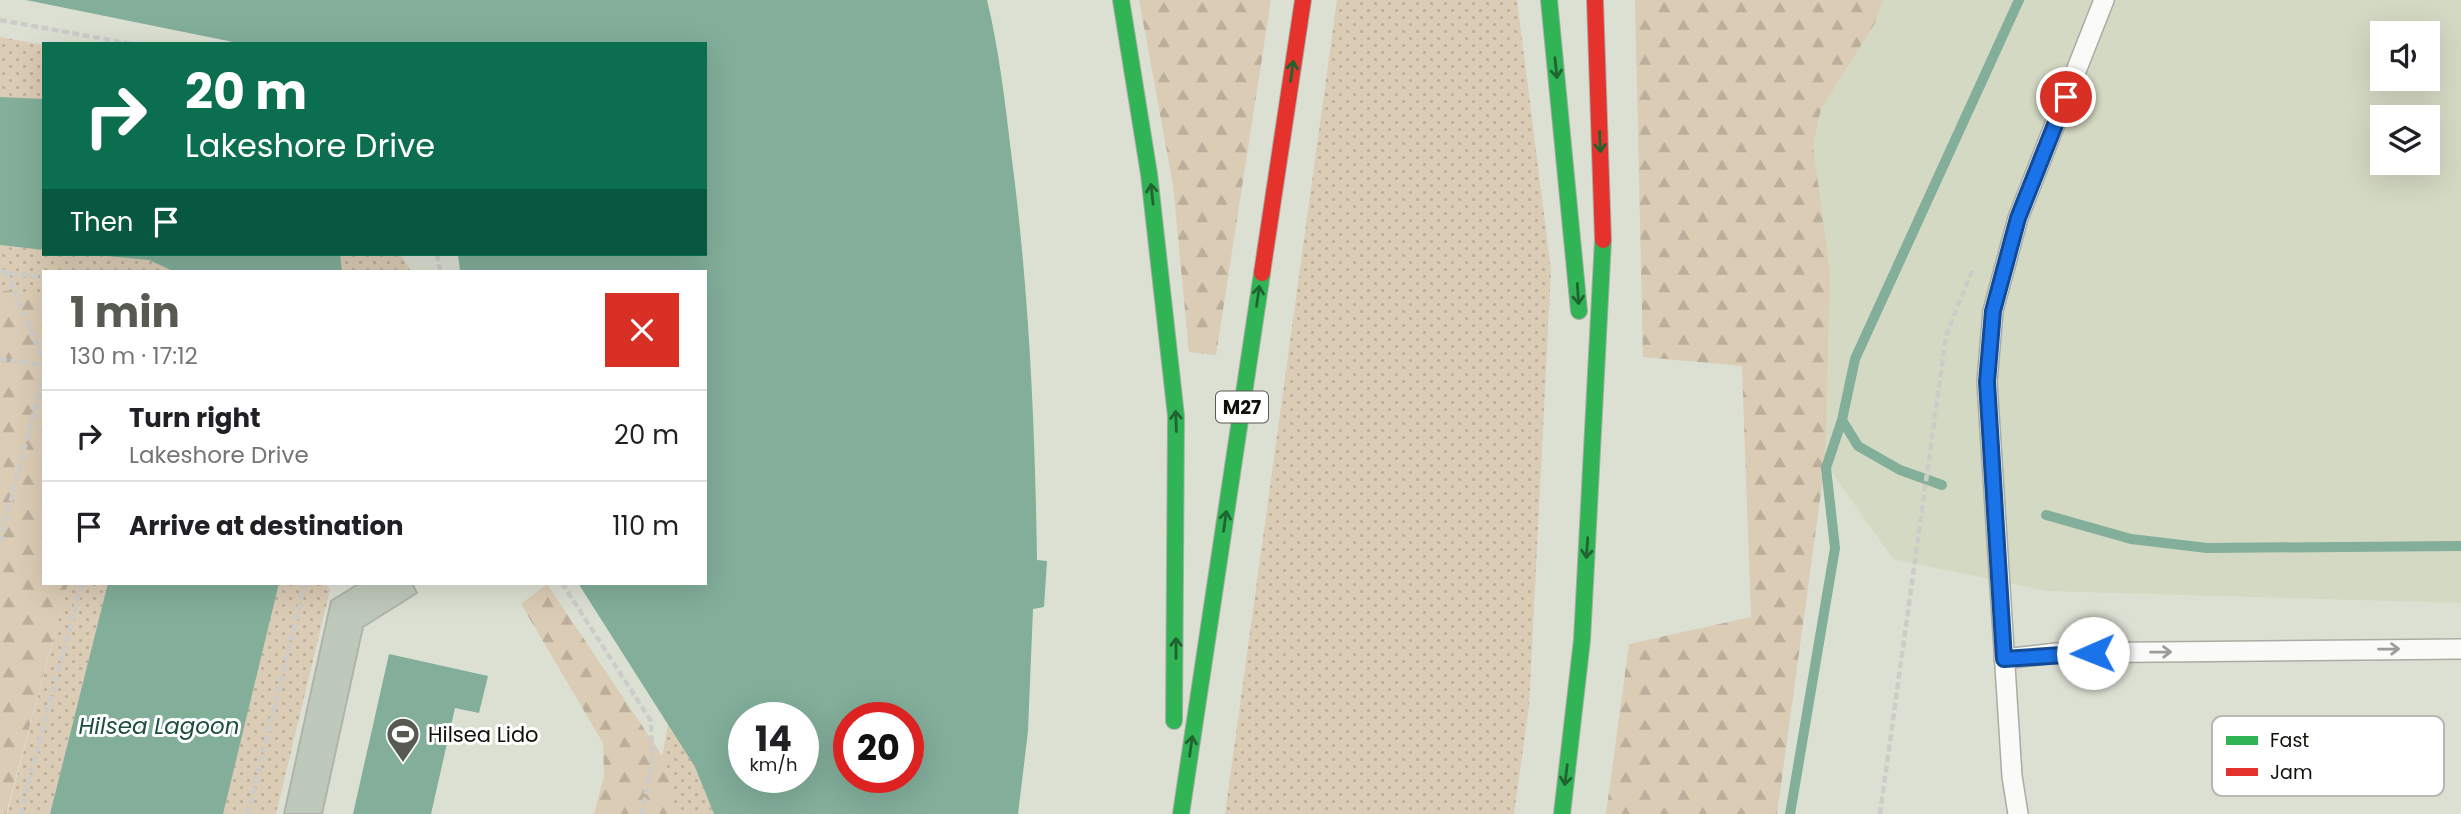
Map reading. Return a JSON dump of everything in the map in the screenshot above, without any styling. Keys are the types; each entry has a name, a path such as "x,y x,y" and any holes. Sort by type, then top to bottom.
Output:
{"highway":[{"path":"1121,0 1149,174 1176,416 1173,733"},
{"name":"M27","path":"1181,814 1303,0"},
{"path":"1549,0 1574,239 1592,480"},
{"path":"1562,814 1582,640 1603,240 1595,0"},
{"path":"1167,814 1170,773"}],"lane":[{"path":"2018,814 2004,659 1987,382 1993,311 2018,218 2104,0"},
{"path":"2004,659 2093,653 2461,649"}],"path":[{"path":"0,19 121,42"},
{"path":"3,272 42,278"},
{"path":"3,272 42,359"},
{"path":"0,359 42,363"},
{"path":"0,542 42,381"},
{"path":"1880,814 1930,455"},
{"path":"20,814 81,585"},
{"path":"248,814 305,585"},
{"path":"563,585 651,721 652,761 642,814"}],"shaded area":[{"path":"1755,0 2461,0 2461,603 2047,591 1893,559 1825,463"}],"green space":[{"path":"1139,0 1271,0 1216,355 1189,352 1173,185"},
{"path":"1337,0 1517,0 1551,270 1529,706 1514,814 1225,814"},
{"path":"1635,0 1883,0 1875,23 1821,109 1813,145 1830,273 1825,463 1777,814 1606,814 1629,644 1751,617 1742,366 1643,357"},
{"path":"0,37 42,45 42,173 0,168"},
{"path":"0,245 42,250 42,256 129,256 146,259 171,270 42,270 42,295 0,290"},
{"path":"319,256 401,256 410,270 324,270"},
{"path":"0,290 42,295 42,585 67,585 6,814 0,814"},
{"path":"67,585 107,585 50,814 7,814"},
{"path":"257,585 326,585 330,590 276,814 207,814"},
{"path":"548,585 663,757 672,785 670,814 594,814 604,776 603,743 521,604"},
{"path":"668,725 695,767 714,814 651,814"}],"water":[{"path":"26,0 987,0 1004,95 1027,305 1037,560 1047,561 1044,607 1033,609 1028,731 1018,814 714,814 695,767 579,585 707,585 707,270 460,270 458,256 707,256 707,42 233,42"},
{"path":"0,97 42,99 42,250 0,245"},
{"path":"107,256 340,256 342,270 171,270 149,260"},
{"name":"Hilsea Lagoon","path":"107,585 279,585 223,814 50,814"},
{"name":"Hilsea Lido","path":"389,654 488,676 479,713 455,708 431,814 353,814"}],"building":[{"path":"357,585 413,585 417,593 363,627 322,814 284,814 331,601"}],"waterway":[{"path":"1942,485 1900,470 1858,446 1842,420 1855,359 2019,0"},
{"path":"1790,814 1835,548 1826,468 1842,420"},
{"path":"2046,515 2131,539 2207,548 2461,546"}],"traffic: fast":[{"path":"1121,0 1149,174 1176,416 1174,721"},
{"path":"1549,0 1579,311"},
{"path":"1562,814 1582,640 1603,240"},
{"path":"1181,814 1262,273"}],"traffic: jam":[{"path":"1262,273 1303,0"},
{"path":"1595,0 1603,240"}],"place":[{"name":"Hilsea Lido","path":"403,764"}],"route":[{"path":"2066,97 2018,218 1993,311 1987,382 2004,659 2056,653 2093,653"}]}
